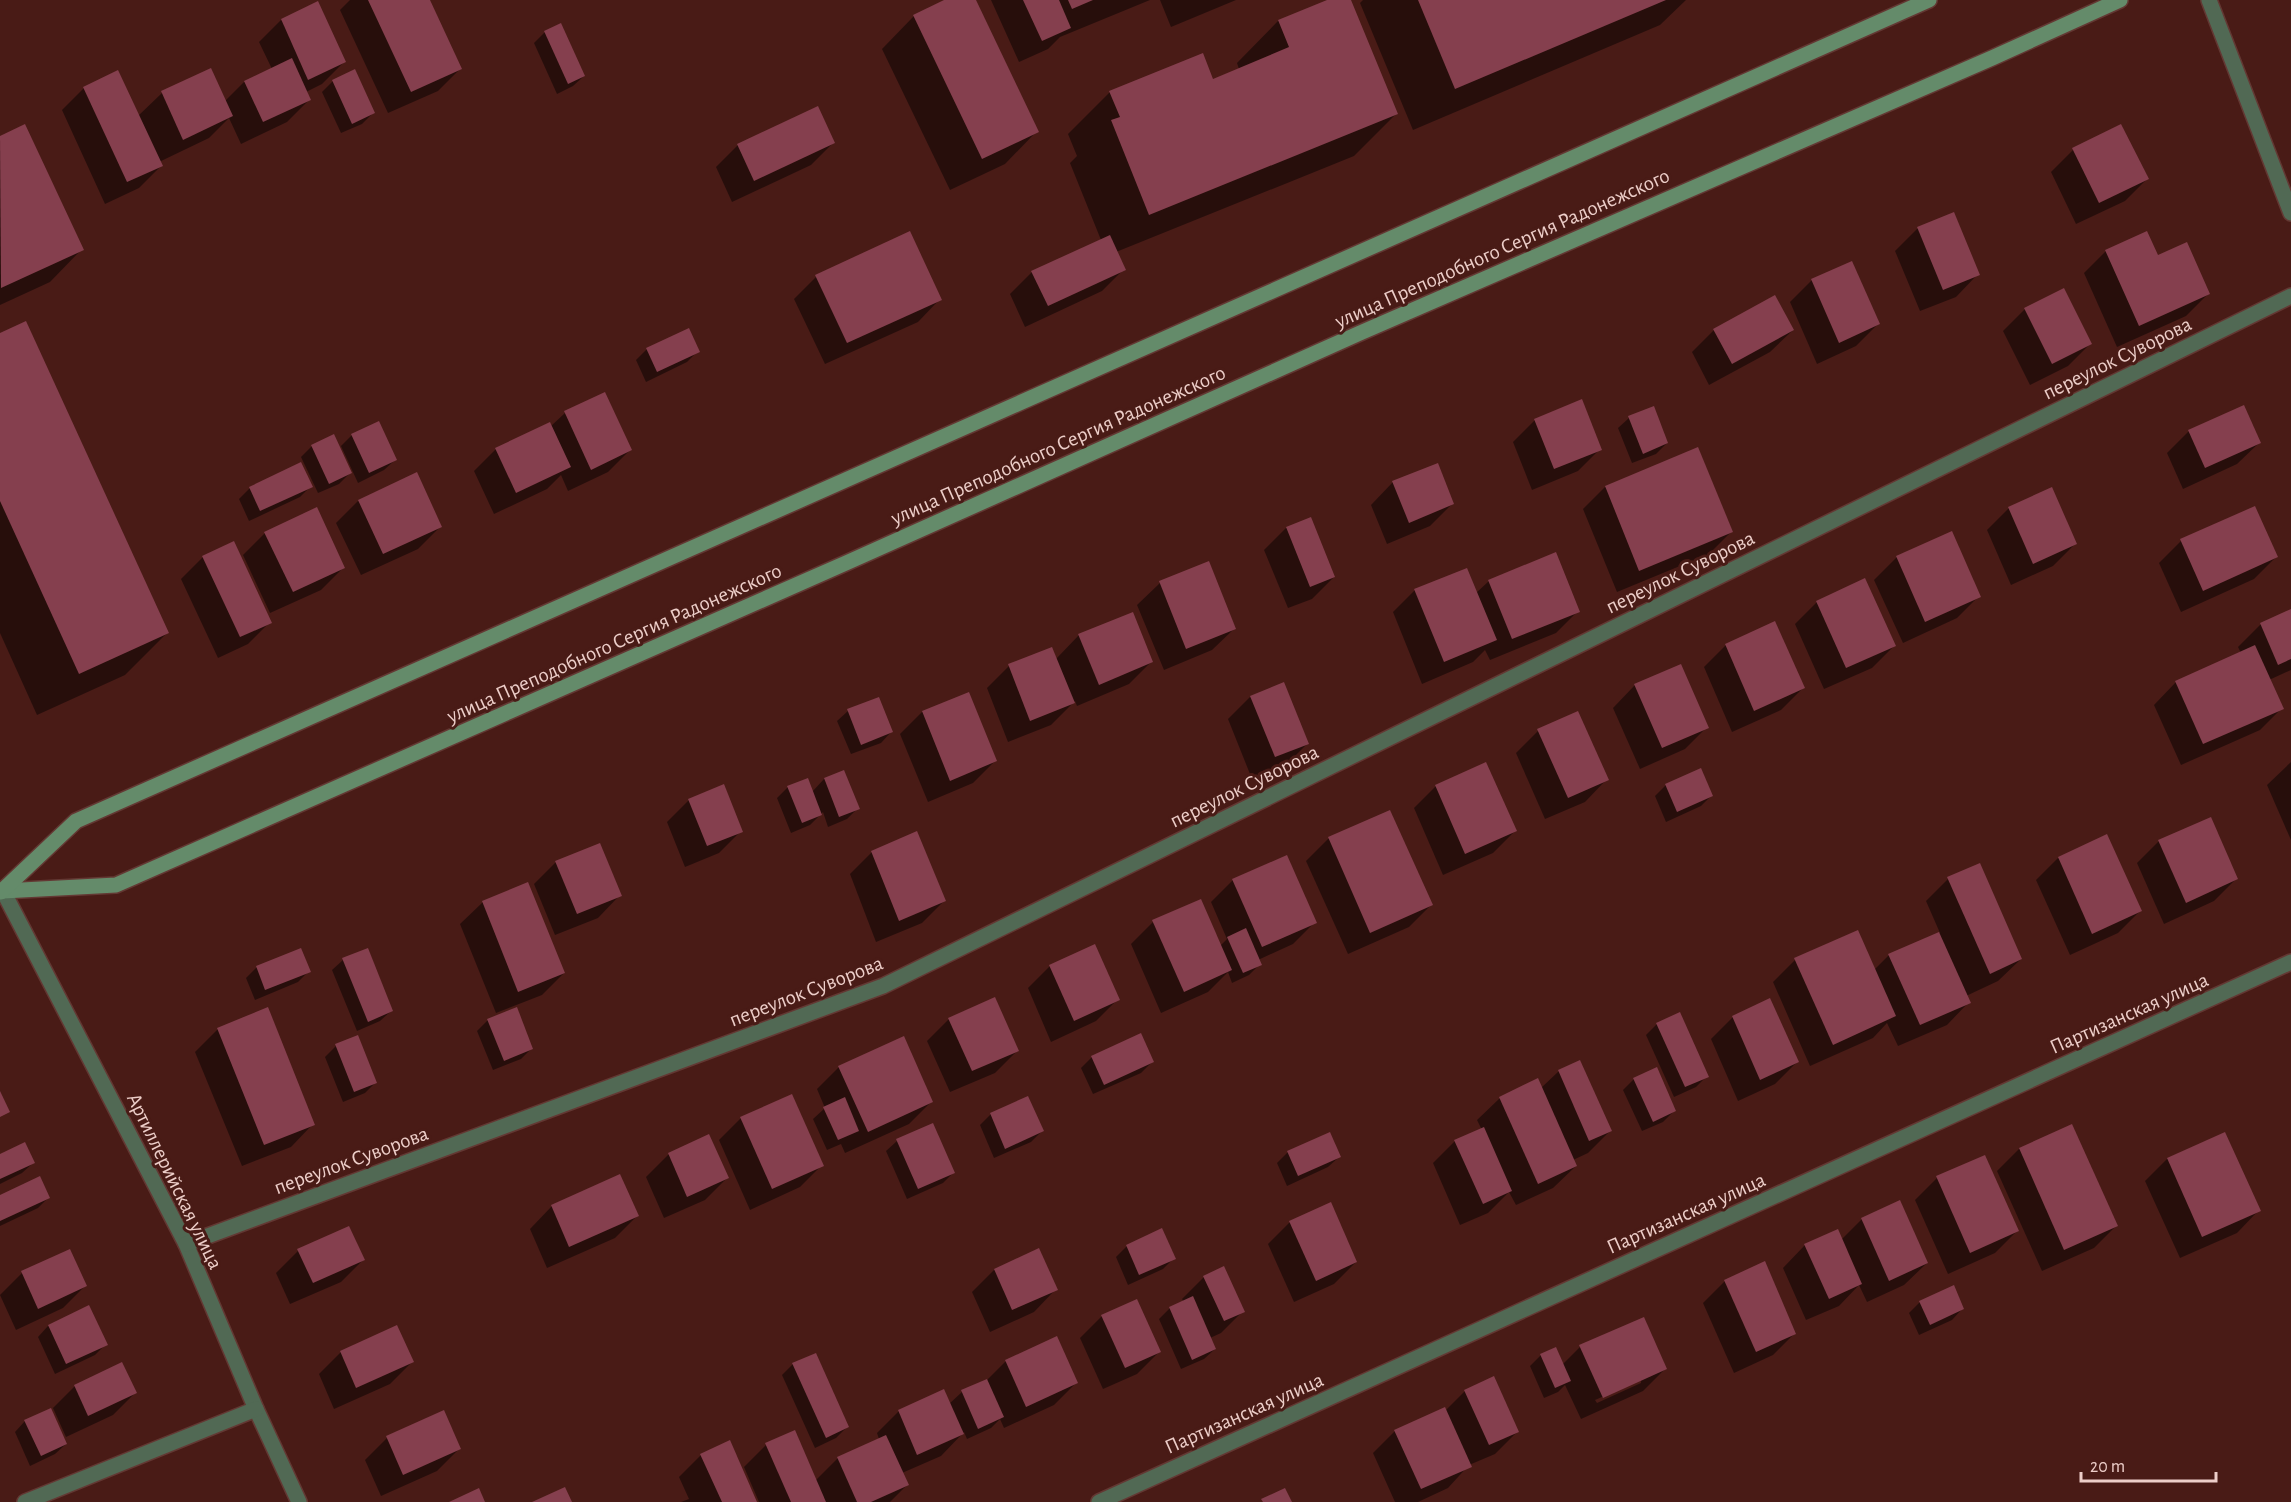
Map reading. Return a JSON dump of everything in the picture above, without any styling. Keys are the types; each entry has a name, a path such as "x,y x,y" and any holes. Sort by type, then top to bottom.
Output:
{"street":[{"path":"1,889 76,821 1929,0"},
{"name":"улица Преподобного Сергия Радонежского","path":"1,889 116,885 835,568 1349,338 2120,0"},
{"path":"2209,0 2291,213"},
{"name":"переулок Суворова","path":"186,1244 883,986 2291,296"},
{"name":"Артиллерийская улица","path":"1,889 186,1244 256,1409 299,1502"},
{"name":"Партизанская улица","path":"1099,1502 2291,962"},
{"path":"26,1502 256,1409"}],"building":[{"path":"368,0 430,0 462,69 411,92"},
{"path":"944,0 976,0 1039,132 982,159 913,15"},
{"path":"1023,0 1059,0 1071,28 1042,41"},
{"path":"1068,0 1093,0 1072,9"},
{"path":"1327,0 1351,0 1398,114 1149,215 1111,120 1120,117 1109,91 1203,53 1213,79 1289,47 1278,20"},
{"path":"1418,0 1666,0 1455,89"},
{"path":"318,1 346,62 308,80 281,19"},
{"path":"561,23 585,76 568,84 544,31"},
{"path":"292,58 311,100 263,122 244,81"},
{"path":"211,68 233,116 183,140 161,91"},
{"path":"355,69 375,113 352,124 332,80"},
{"path":"118,70 163,166 127,182 83,87"},
{"path":"818,106 835,143 754,181 737,144"},
{"path":"25,124 84,250 1,288 0,136"},
{"path":"2121,124 2149,179 2099,203 2072,148"},
{"path":"1954,212 1980,275 1943,290 1917,227"},
{"path":"910,231 942,300 847,343 815,275"},
{"path":"2147,231 2158,255 2187,242 2210,294 2139,326 2105,250"},
{"path":"1110,235 1126,270 1048,306 1031,271"},
{"path":"1852,261 1880,324 1839,343 1811,279"},
{"path":"2064,288 2092,344 2052,364 2024,308"},
{"path":"1775,295 1794,330 1732,364 1713,329"},
{"path":"26,321 169,633 79,674 0,501 0,333"},
{"path":"689,328 700,352 657,372 646,348"},
{"path":"605,392 632,450 591,470 564,411"},
{"path":"1582,399 1602,450 1554,469 1534,419"},
{"path":"2244,405 2261,443 2205,468 2188,430"},
{"path":"1654,406 1668,443 1643,454 1628,416"},
{"path":"379,421 397,460 369,473 351,434"},
{"path":"550,422 571,467 516,493 495,448"},
{"path":"334,434 352,473 329,484 311,445"},
{"path":"1698,447 1733,532 1639,571 1605,486"},
{"path":"301,462 313,487 260,511 249,487"},
{"path":"1438,463 1454,504 1409,523 1392,481"},
{"path":"417,472 442,527 383,554 358,500"},
{"path":"2052,487 2077,544 2033,564 2008,507"},
{"path":"2255,506 2278,557 2203,591 2180,539"},
{"path":"317,507 345,568 293,592 264,532"},
{"path":"1311,517 1335,577 1310,587 1286,527"},
{"path":"1952,531 1981,597 1925,622 1896,556"},
{"path":"234,541 272,623 240,637 202,556"},
{"path":"1556,552 1580,612 1512,639 1488,580"},
{"path":"1209,561 1236,629 1186,649 1159,581"},
{"path":"1467,568 1497,640 1444,662 1414,589"},
{"path":"1865,578 1896,646 1846,668 1816,601"},
{"path":"2291,609 2291,659 2278,665 2260,623"},
{"path":"1133,612 1153,662 1099,685 1078,634"},
{"path":"1775,621 1805,688 1754,711 1725,644"},
{"path":"2255,645 2284,709 2203,744 2175,681"},
{"path":"1052,647 1075,703 1030,721 1008,664"},
{"path":"1681,664 1709,728 1662,748 1634,684"},
{"path":"1284,682 1309,744 1275,757 1250,696"},
{"path":"969,692 997,761 950,781 922,711"},
{"path":"879,697 893,732 861,745 847,709"},
{"path":"1578,711 1609,780 1568,798 1537,729"},
{"path":"1486,762 1517,831 1465,854 1435,785"},
{"path":"1701,768 1713,796 1677,812 1665,784"},
{"path":"844,770 860,809 839,817 824,778"},
{"path":"808,778 822,815 802,823 787,786"},
{"path":"724,784 743,832 707,846 688,799"},
{"path":"1390,810 1433,905 1370,933 1328,837"},
{"path":"2211,817 2238,879 2186,903 2158,840"},
{"path":"917,831 946,901 899,921 871,851"},
{"path":"2107,834 2142,911 2092,934 2058,857"},
{"path":"600,843 622,896 577,914 555,861"},
{"path":"1287,855 1317,923 1262,947 1232,879"},
{"path":"1980,863 2022,959 1990,974 1947,877"},
{"path":"528,882 565,973 518,992 482,901"},
{"path":"1201,899 1232,970 1184,992 1152,920"},
{"path":"1246,928 1262,965 1243,973 1227,937"},
{"path":"1858,930 1896,1016 1833,1045 1794,958"},
{"path":"1939,932 1971,1003 1920,1025 1888,954"},
{"path":"1095,944 1120,1000 1074,1021 1049,965"},
{"path":"301,948 311,972 265,990 256,966"},
{"path":"368,948 393,1011 368,1022 342,958"},
{"path":"995,997 1019,1051 972,1071 948,1018"},
{"path":"1770,998 1799,1062 1760,1080 1732,1016"},
{"path":"268,1007 315,1125 264,1145 217,1028"},
{"path":"517,1007 533,1049 504,1061 487,1019"},
{"path":"1680,1012 1709,1077 1685,1087 1656,1023"},
{"path":"1141,1033 1154,1062 1104,1085 1091,1056"},
{"path":"358,1035 377,1083 354,1092 335,1044"},
{"path":"904,1036 933,1102 868,1132 838,1066"},
{"path":"1580,1060 1612,1131 1589,1141 1558,1070"},
{"path":"1657,1067 1676,1111 1653,1122 1633,1078"},
{"path":"1538,1078 1577,1166 1538,1184 1499,1097"},
{"path":"0,1091 10,1112 0,1117"},
{"path":"792,1094 824,1166 772,1189 740,1117"},
{"path":"1028,1096 1044,1131 1005,1149 990,1113"},
{"path":"845,1097 859,1131 838,1140 823,1107"},
{"path":"933,1123 955,1173 918,1189 896,1139"},
{"path":"2072,1124 2118,1226 2064,1250 2019,1148"},
{"path":"1484,1127 1512,1191 1483,1204 1454,1140"},
{"path":"1330,1132 1341,1157 1298,1176 1287,1151"},
{"path":"2225,1132 2261,1211 2202,1237 2167,1158"},
{"path":"709,1134 729,1178 687,1197 668,1153"},
{"path":"25,1142 35,1163 0,1179 0,1154"},
{"path":"1985,1155 2019,1231 1970,1253 1936,1176"},
{"path":"620,1174 639,1216 569,1247 551,1205"},
{"path":"40,1176 50,1198 0,1221 0,1195"},
{"path":"1900,1200 1928,1263 1889,1281 1861,1218"},
{"path":"1331,1202 1357,1262 1316,1281 1289,1221"},
{"path":"349,1226 365,1260 313,1283 297,1249"},
{"path":"1162,1228 1176,1259 1139,1275 1126,1245"},
{"path":"1838,1229 1862,1284 1829,1299 1804,1244"},
{"path":"1039,1248 1058,1290 1012,1310 994,1269"},
{"path":"70,1249 87,1286 38,1309 21,1271"},
{"path":"1765,1261 1796,1334 1756,1352 1724,1280"},
{"path":"1224,1266 1245,1312 1224,1321 1203,1276"},
{"path":"1954,1285 1964,1309 1930,1325 1919,1301"},
{"path":"1193,1296 1216,1349 1192,1360 1169,1307"},
{"path":"1137,1299 1161,1352 1125,1368 1101,1315"},
{"path":"89,1305 108,1345 66,1364 48,1325"},
{"path":"1644,1317 1667,1369 1603,1398 1579,1345"},
{"path":"397,1325 414,1362 356,1388 340,1351"},
{"path":"1057,1336 1078,1383 1026,1407 1005,1360"},
{"path":"1556,1347 1571,1381 1555,1388 1540,1354"},
{"path":"816,1353 849,1427 826,1438 792,1363"},
{"path":"122,1362 137,1393 88,1416 74,1385"},
{"path":"1494,1376 1519,1432 1489,1445 1464,1390"},
{"path":"987,1379 1004,1417 978,1429 961,1390"},
{"path":"944,1389 964,1434 917,1455 898,1410"},
{"path":"1445,1407 1472,1467 1421,1489 1394,1430"},
{"path":"51,1408 67,1444 41,1456 24,1420"},
{"path":"444,1410 461,1449 403,1475 386,1436"},
{"path":"795,1430 826,1502 791,1502 765,1443"},
{"path":"886,1435 909,1485 871,1502 857,1502 837,1457"},
{"path":"730,1440 757,1502 722,1502 700,1454"},
{"path":"565,1487 572,1502 532,1502"},
{"path":"479,1488 485,1502 449,1502"},
{"path":"1285,1488 1292,1502 1263,1502 1261,1499"}]}
